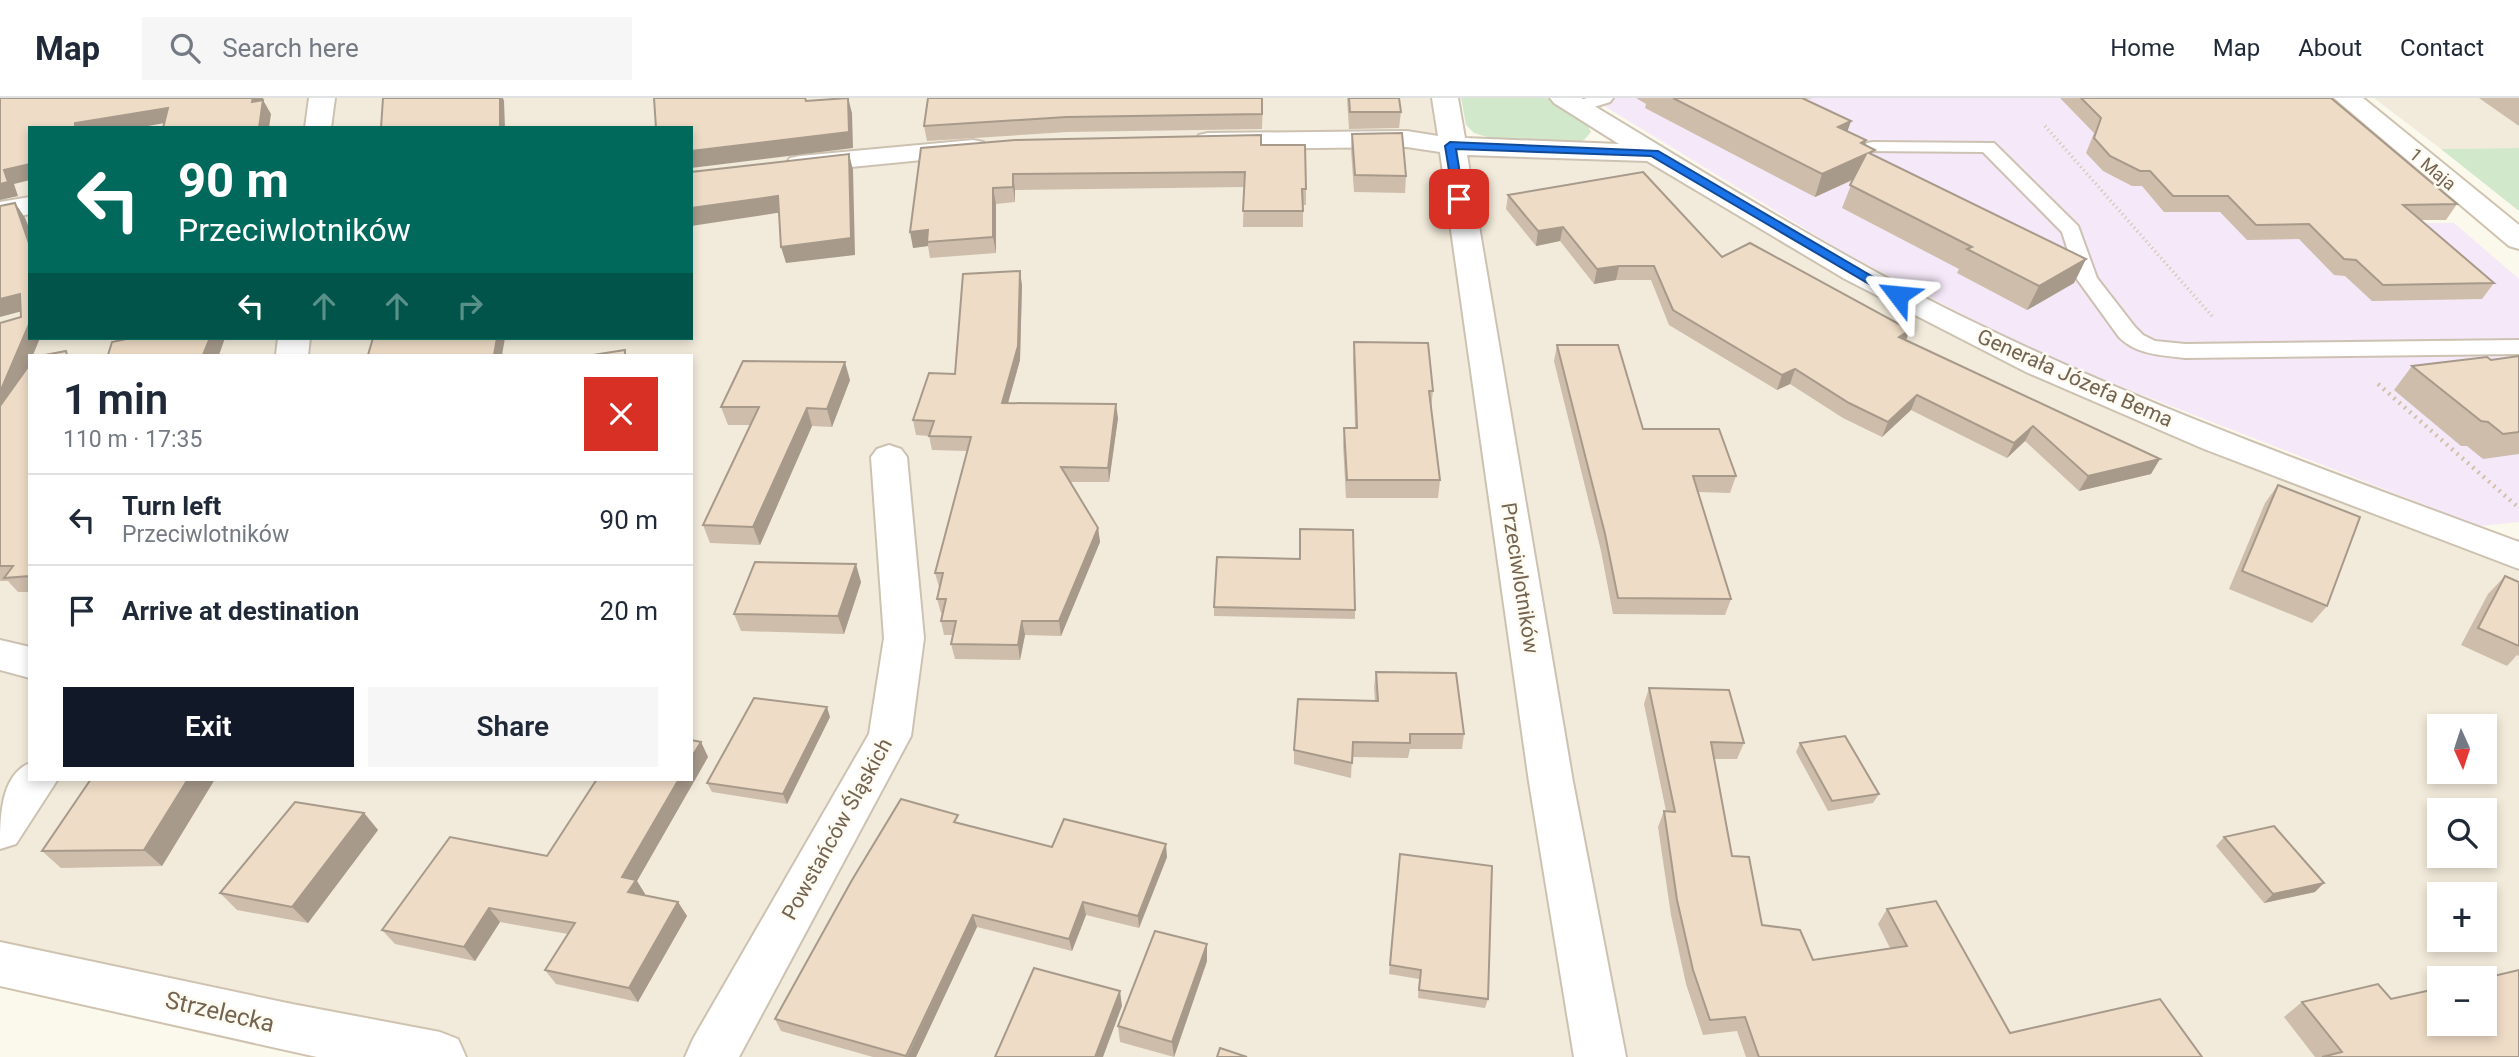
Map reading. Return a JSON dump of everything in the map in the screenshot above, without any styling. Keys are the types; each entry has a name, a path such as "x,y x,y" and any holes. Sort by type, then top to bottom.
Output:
{"street":[{"path":"318,126 322,98"},
{"name":"Przeciwlotników","path":"1445,98 1450,146 1551,782 1600,1057"},
{"name":"1 Maja","path":"2347,98 2519,240"},
{"name":"Generała Józefa Bema","path":"1582,101 1654,153 1898,295 2037,364 2239,451 2519,556"},
{"name":"Generała Józefa Bema","path":"1180,141 1407,139 1450,146 1654,153"},
{"path":"770,168 1003,147"},
{"path":"0,211 28,205"},
{"name":"Powstańców Śląskich","path":"711,1057 890,736 904,638 889,457"},
{"path":"0,655 28,662"},
{"path":"0,830 35,781"},
{"name":"Strzelecka","path":"0,964 300,1044 440,1057"}],"lane":[{"path":"1883,168 1867,144 1988,147 2071,230 2087,279 2136,340 2167,350 2519,347"},
{"path":"2062,266 2087,279"}],"path":[{"path":"2045,126 2242,351"},
{"path":"2340,349 2519,508"}],"shaded area":[{"path":"0,98 1445,98 1450,146 1654,153 1898,295 2519,556 2519,1057 438,1057 0,966"},
{"path":"1591,98 2119,98 2233,224 2454,223 2519,279 2519,522 2479,526 2040,355 1840,250"},
{"path":"2374,98 2519,98 2519,148 2441,149"}],"green space":[{"path":"1461,98 1547,98 1586,122 1591,132 1584,140 1576,143 1493,139 1474,133 1466,125"},
{"path":"2519,148 2519,211 2441,149"}],"building":[{"path":"0,98 263,100 259,126 164,126 168,108 75,123 75,126 28,126 28,164 4,170 8,182 0,184"},
{"path":"383,98 500,98 500,126 381,126"},
{"path":"654,98 805,98 806,101 848,98 849,132 693,151 693,126 656,126"},
{"path":"928,98 1262,98 1262,114 1066,117 924,126"},
{"path":"1349,98 1399,98 1401,112 1350,112"},
{"path":"1673,98 1802,98 1851,121 1838,127 1866,140 1861,143 1875,150 1869,153 2086,259 2039,286 1967,249 1972,247 1850,185 1866,154 1822,174"},
{"path":"2081,98 2331,98 2457,204 2403,205 2494,283 2383,285 2356,260 2344,259 2309,224 2256,225 2228,196 2173,196 2150,171 2140,171 2110,156 2094,138 2101,118"},
{"path":"1402,133 1406,176 1355,175 1352,134"},
{"path":"1261,135 1261,145 1305,145 1306,189 1302,189 1303,211 1243,211 1245,172 1013,174 1013,187 993,188 993,237 927,242 928,230 910,232 921,148 1015,140"},
{"path":"849,154 851,238 781,247 778,196 693,208 693,172"},
{"path":"1643,172 1722,257 1750,243 1910,330 1899,337 2160,459 2088,476 2033,426 2014,443 1917,395 1888,422 1849,403 1795,369 1782,375 1673,310 1654,266 1597,269 1563,227 1538,231 1508,195"},
{"path":"15,203 28,240 28,327 0,392 0,323 21,317 20,294 0,299 0,206"},
{"path":"1020,271 1018,346 1002,403 1116,404 1108,468 1061,467 1098,528 1059,621 1022,621 1018,645 951,644 956,621 941,621 946,599 937,599 943,573 935,573 971,437 929,436 934,421 913,420 929,373 955,374 963,274"},
{"path":"209,340 203,354 108,354 112,342"},
{"path":"372,340 497,340 494,354 368,354"},
{"path":"1354,342 1428,343 1433,391 1429,391 1440,480 1347,480 1344,428 1357,428"},
{"path":"1557,345 1618,345 1643,429 1719,429 1736,476 1693,476 1731,599 1618,598 1605,534"},
{"path":"625,350 625,354 599,354"},
{"path":"2519,356 2519,432 2503,434 2488,422 2481,421 2412,366 2487,357 2491,360"},
{"path":"743,361 845,362 827,409 807,408 753,527 703,525 759,407 721,407"},
{"path":"28,367 28,576 4,578 13,566 0,566 0,406"},
{"path":"2278,485 2360,517 2327,606 2242,571"},
{"path":"1300,529 1353,530 1355,610 1214,607 1217,557 1300,559"},
{"path":"755,562 856,564 838,616 734,614"},
{"path":"2505,576 2519,582 2519,646 2478,628"},
{"path":"1376,672 1456,673 1464,734 1410,734 1410,743 1353,742 1352,763 1294,750 1298,699 1378,701"},
{"path":"1649,688 1729,690 1744,743 1711,742 1732,856 1749,857 1762,925 1800,930 1813,960 1907,946 1887,909 1936,901 2010,1033 2160,999 2202,1057 1759,1057 1745,1017 1710,1020 1693,970 1677,900 1664,811 1675,812"},
{"path":"754,698 827,707 783,794 707,783"},
{"path":"1845,736 1879,794 1832,801 1800,743"},
{"path":"693,740 701,742 693,755"},
{"path":"90,781 187,781 144,850 42,851"},
{"path":"596,781 678,781 622,877 636,880 628,892 678,902 629,988 545,970 575,923 489,908 464,947 382,930 450,837 547,856"},
{"path":"901,799 958,815 954,822 1052,847 1064,819 1166,844 1138,916 1083,902 1069,939 973,915 906,1056 775,1019 852,880"},
{"path":"295,802 364,813 292,907 220,893"},
{"path":"2274,826 2324,883 2273,894 2224,837"},
{"path":"1400,854 1492,866 1488,999 1419,990 1421,970 1390,965"},
{"path":"1155,931 1207,944 1172,1042 1118,1026"},
{"path":"1034,968 1120,991 1095,1057 995,1057"},
{"path":"2519,970 2519,1057 2322,1057 2342,1052 2302,1002 2378,984 2391,999 2427,991 2427,1036 2497,1036 2497,975"},
{"path":"1220,1048 1247,1057 1217,1057"}],"route":[{"path":"1459,199 1450,146 1654,153 1789,234 1898,295"}]}
